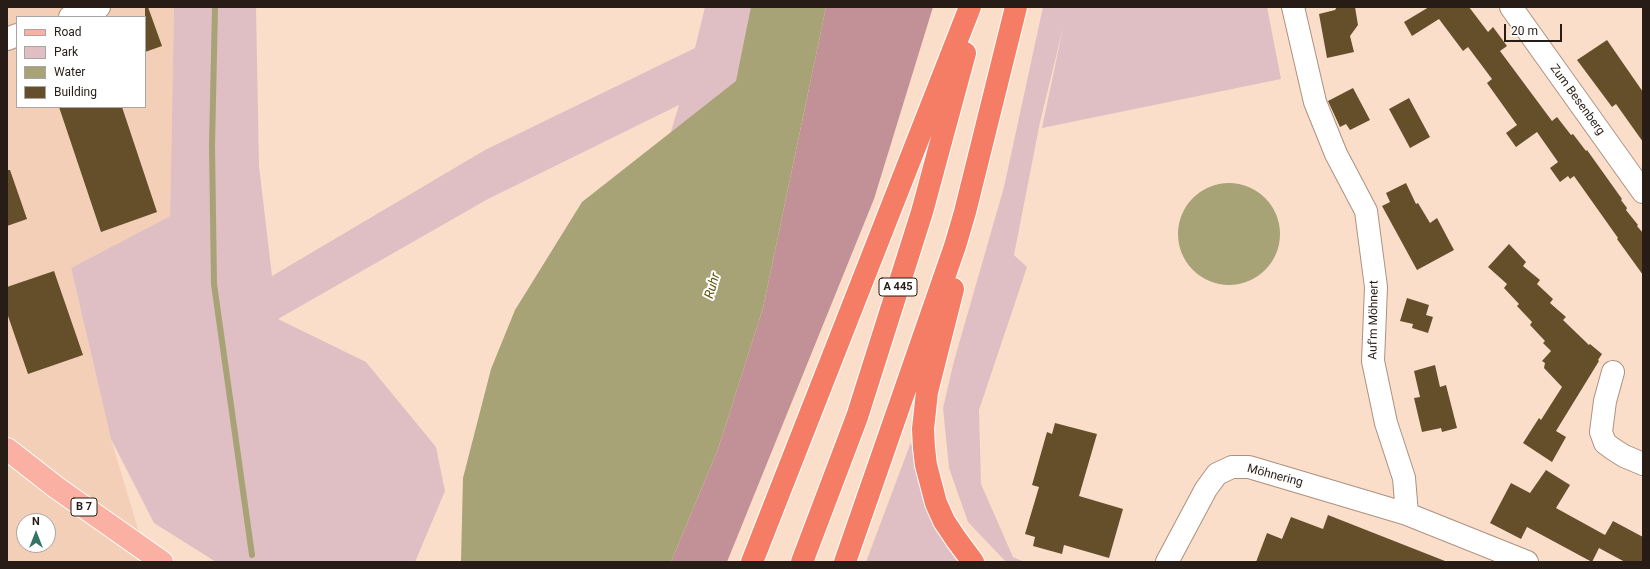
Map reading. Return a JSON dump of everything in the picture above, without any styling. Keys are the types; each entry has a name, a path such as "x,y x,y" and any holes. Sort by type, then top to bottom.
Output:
{"highway":[{"path":"752,562 970,7"},
{"name":"A 445","path":"802,562 857,417 922,212 967,47 974,7"},
{"path":"845,562 955,246 965,212 1016,7"},
{"path":"965,212 954,285 927,392 923,430 926,465 936,502 944,521 973,562"}],"main road":[{"name":"B 7","path":"7,449 57,488 162,562"}],"street":[{"path":"73,16 99,7"},
{"name":"Auf'm Möhnert","path":"1293,7 1315,102 1336,154 1366,211 1376,287 1372,361 1386,423 1404,478 1407,514"},
{"name":"Zum Besenberg","path":"1511,7 1643,192"},
{"path":"1613,372 1605,400 1601,432 1605,443 1624,456 1643,464"},
{"name":"Möhnering","path":"1167,562 1206,489 1217,474 1232,467 1249,467 1407,514"},
{"path":"1407,514 1527,562"}],"shaded area":[{"path":"7,7 174,7 170,216 71,268 111,439 148,562 7,562"},
{"path":"826,7 933,7 874,199 727,562 671,562 718,449 763,308"}],"green space":[{"path":"174,7 256,7 259,166 272,276 485,150 695,48 705,7 758,7 736,81 626,278 679,105 488,199 278,319 366,362 436,447 445,491 415,562 216,562 154,523 111,439 71,268 170,216"},
{"path":"1043,7 1267,7 1281,79 1042,128 1063,28 1040,122 1014,255 1027,267 979,410 981,484 1013,557 1024,562 1006,562 968,522 949,468 943,408 954,361 1004,187"},
{"path":"911,442 921,484 960,562 866,562"}],"water":[{"name":"Ruhr","path":"751,7 826,7 763,308 718,449 671,562 461,562 463,478 491,369 515,310 582,202 736,81"},
{"path":"1229,183 1248,187 1265,198 1276,215 1280,234 1276,253 1265,270 1248,281 1229,285 1210,281 1193,270 1182,253 1178,234 1182,215 1193,198 1210,187"}],"building":[{"path":"145,7 148,7 162,46 146,52 146,16"},
{"path":"1337,7 1355,7 1358,25 1350,36 1354,52 1327,58 1319,14 1335,10"},
{"path":"1429,7 1469,7 1488,32 1493,27 1507,46 1500,51 1552,121 1557,117 1571,135 1573,134 1586,151 1587,150 1622,199 1621,200 1627,208 1626,210 1643,233 1643,275 1574,176 1570,179 1568,176 1560,182 1550,168 1558,162 1537,132 1516,147 1506,133 1517,125 1487,83 1492,79 1468,47 1463,51 1439,19 1412,36 1404,22"},
{"path":"1607,40 1643,92 1643,142 1616,104 1612,107 1577,60"},
{"path":"1353,88 1370,120 1350,130 1346,124 1340,127 1328,101"},
{"path":"1409,98 1430,137 1410,148 1389,109"},
{"path":"59,108 122,108 157,212 101,232"},
{"path":"7,170 10,170 27,219 7,226"},
{"path":"1406,183 1416,204 1418,203 1430,223 1437,218 1454,250 1417,270 1382,206 1390,202 1386,193"},
{"path":"1509,244 1526,262 1523,266 1540,280 1537,284 1553,299 1550,303 1566,317 1563,320 1589,345 1590,344 1602,354 1556,431 1566,437 1552,462 1523,443 1539,418 1541,420 1562,387 1544,368 1545,363 1542,361 1551,351 1543,343 1545,341 1530,325 1532,322 1517,306 1519,304 1504,288 1507,284 1488,267"},
{"path":"54,271 83,355 28,374 7,313 7,287"},
{"path":"1407,298 1429,305 1426,315 1433,317 1428,333 1412,328 1413,324 1400,321"},
{"path":"1435,365 1440,387 1446,385 1457,428 1442,432 1441,428 1422,432 1414,398 1420,397 1414,371"},
{"path":"1055,423 1097,434 1079,496 1123,509 1109,558 1064,545 1062,554 1033,546 1035,537 1025,534 1039,487 1032,485 1047,432 1052,434"},
{"path":"1546,470 1570,485 1556,508 1605,535 1613,521 1643,537 1643,562 1625,562 1599,548 1592,562 1527,527 1521,539 1490,523 1511,483 1530,493"},
{"path":"1328,515 1445,562 1256,562 1267,533 1282,539 1291,517 1323,529"}],"waterway":[{"path":"215,7 212,146 214,284 252,555"}]}
